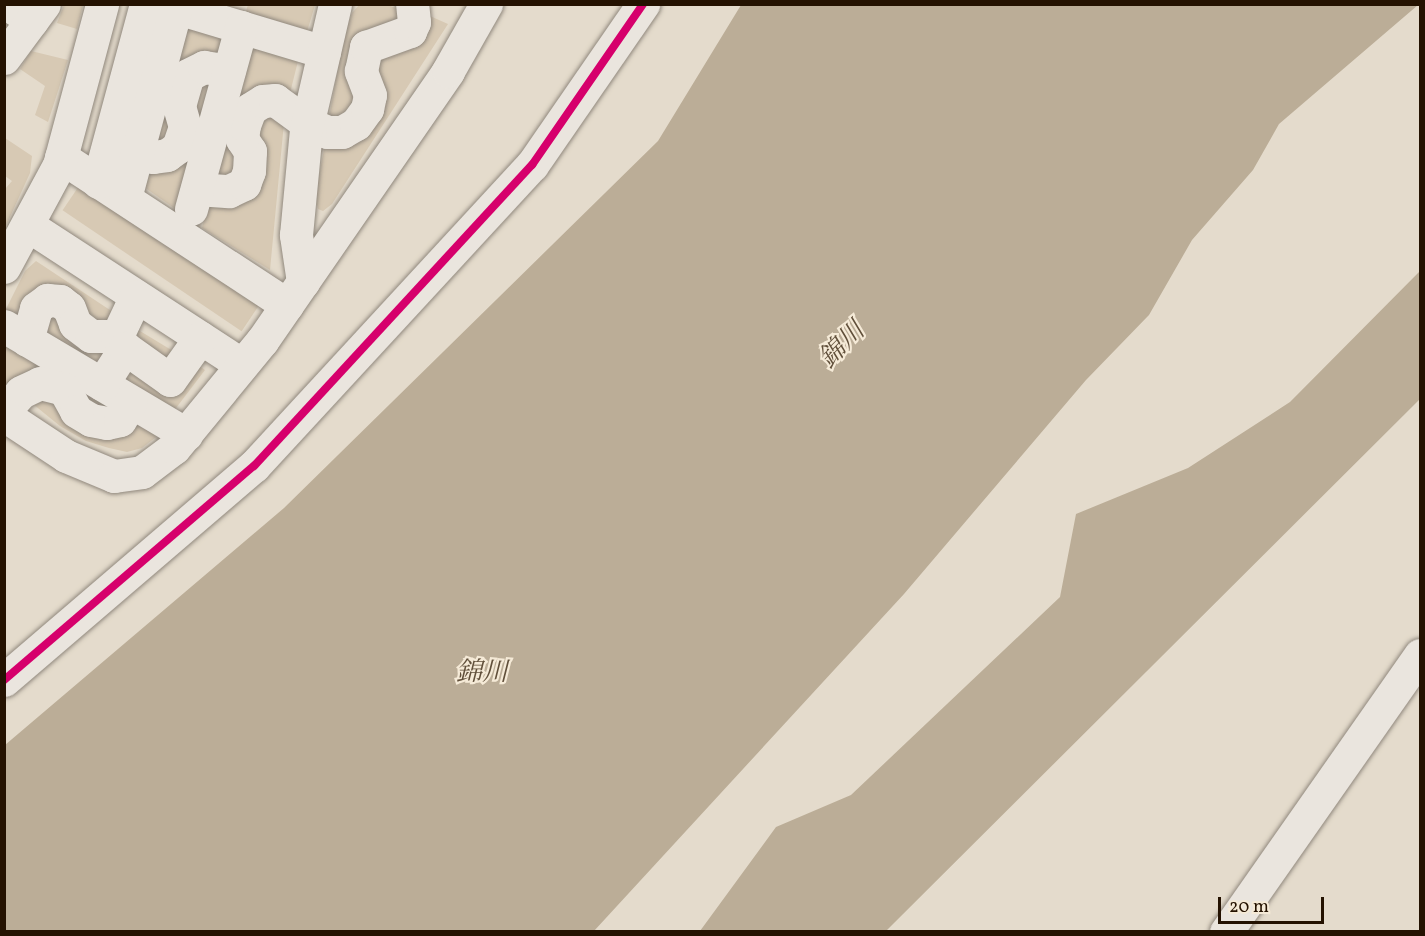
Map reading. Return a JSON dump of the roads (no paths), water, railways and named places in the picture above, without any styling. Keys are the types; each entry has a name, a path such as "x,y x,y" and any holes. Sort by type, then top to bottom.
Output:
{"street":[{"path":"5,264 29,226 61,157 102,4"},
{"path":"295,294 296,235 307,123 335,4"},
{"path":"196,189 229,191 244,184 250,151 242,139 244,125 250,109 263,101 275,100 288,106 307,123 327,132 342,132 356,124 367,108 370,95 361,71 366,47 410,31 414,22 412,4"},
{"path":"4,680 254,466 532,165 643,4"},
{"path":"112,190 162,6"},
{"path":"112,190 136,153 162,6"},
{"path":"162,6 232,18 324,52"},
{"path":"131,402 120,420 107,423 91,420 76,411 64,389 40,383 21,392 4,413 66,456 114,476 142,472 186,434 295,294 447,71 477,6"},
{"path":"4,58 28,10"},
{"path":"183,237 229,71 232,18"},
{"path":"136,153 153,157 178,147 185,127 179,106 188,75 204,67 229,71"},
{"path":"61,157 183,237 295,294"},
{"path":"29,226 242,365"},
{"path":"136,296 117,336 91,336 75,324 69,308 60,301 47,300 36,308 16,333 186,434"},
{"path":"102,384 125,348 170,380 200,338"},
{"path":"1226,932 1420,654"}],"water":[{"name":"錦川","path":"741,5 1418,5 1279,124 1253,170 1192,240 1149,315 1086,380 904,594 594,931 5,931 5,745 284,508 658,141"},
{"path":"1420,271 1420,399 886,931 700,931 776,827 851,795 1060,597 1076,514 1188,468 1290,402"}]}
